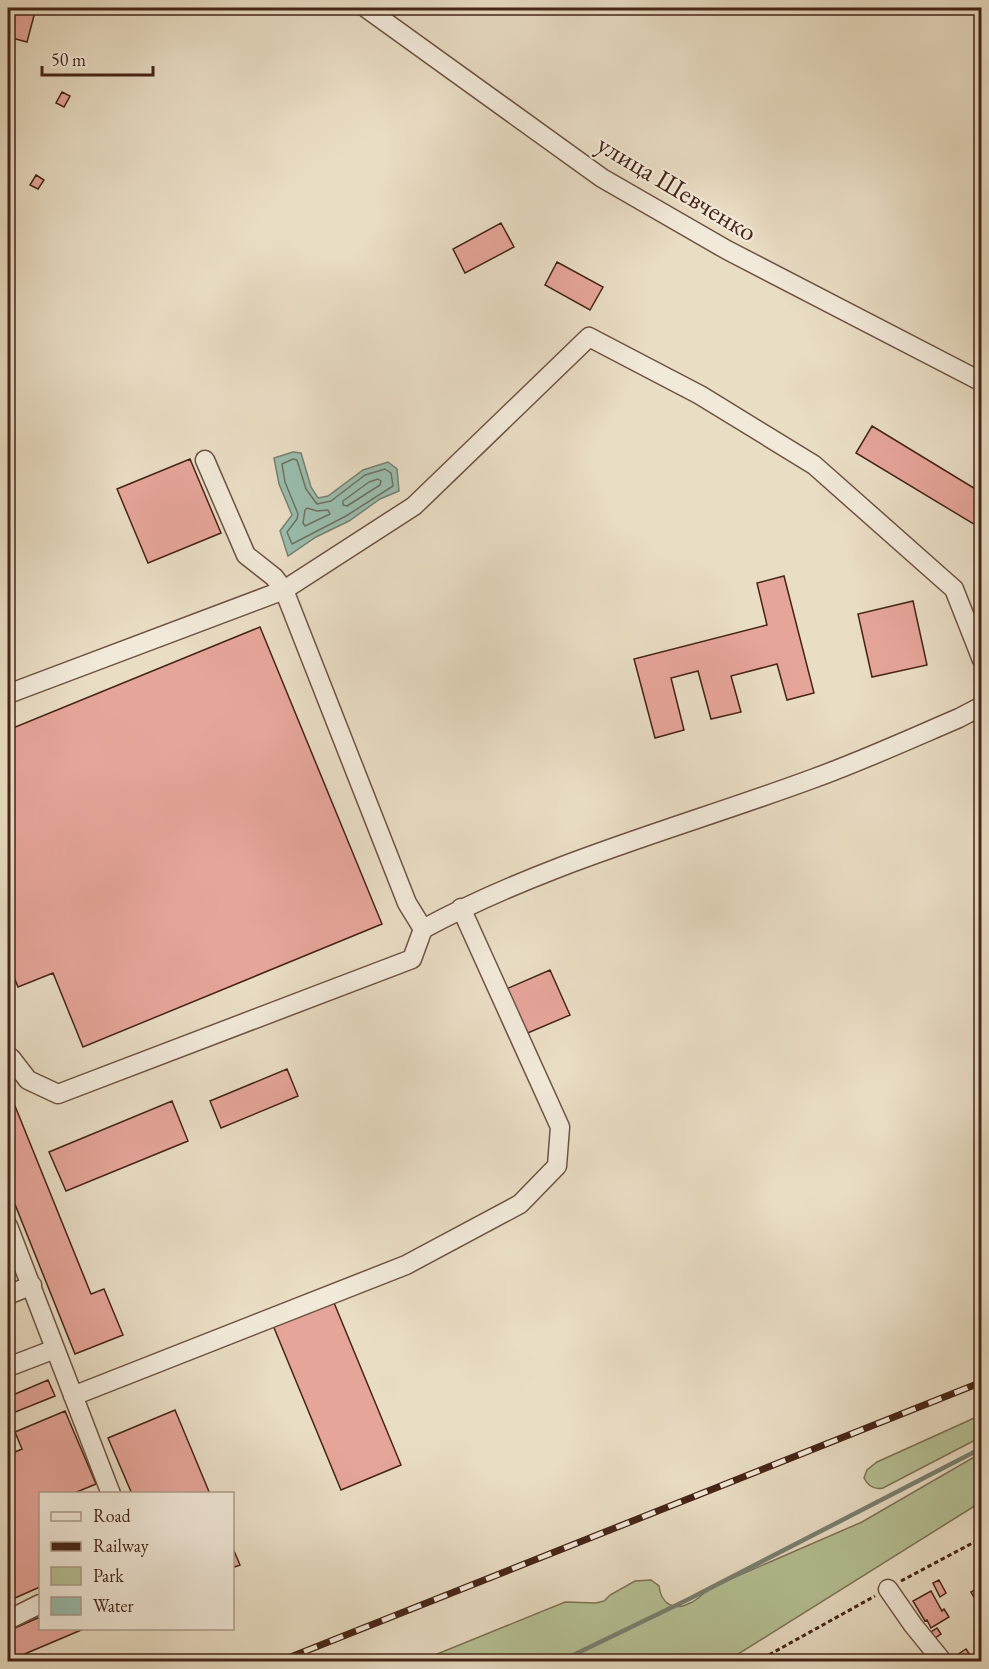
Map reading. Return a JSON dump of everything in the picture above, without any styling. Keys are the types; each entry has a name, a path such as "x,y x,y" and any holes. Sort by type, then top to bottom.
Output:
{"street":[{"name":"улица Шевченко","path":"366,8 602,178 727,250 981,381"},
{"path":"8,693 284,590 414,506 589,337 700,395 814,465 954,590 981,660"},
{"path":"205,460 246,555 274,577 284,590 407,903 423,929"},
{"path":"9,1056 28,1080 58,1094 412,959 423,929 461,908 558,866 814,779 959,718 981,706"},
{"path":"73,1396 406,1265 519,1204 557,1166 560,1127 461,908"},
{"path":"8,1226 110,1492"},
{"path":"8,1296 32,1285"},
{"path":"8,1367 55,1349"},
{"path":"888,1588 943,1662"},
{"path":"8,1620 39,1604"}],"path":[{"path":"756,1662 981,1538"}],"green space":[{"path":"981,1415 981,1437 883,1488 872,1487 864,1478 867,1470 877,1462"},
{"path":"981,1453 981,1502 727,1661 420,1661 565,1602 604,1601 635,1581 651,1580 659,1586 665,1601 673,1606 684,1606 696,1600 710,1588 862,1522"}],"water":[{"path":"293,452 301,453 311,487 318,498 328,496 363,470 388,462 397,469 399,491 380,499 349,521 316,537 288,556 280,531 292,515 279,484 274,458"}],"building":[{"path":"8,8 36,8 27,42 8,37"},
{"path":"62,92 70,96 64,107 56,103"},
{"path":"36,175 44,180 38,189 30,185"},
{"path":"501,223 514,247 465,273 453,249"},
{"path":"557,262 603,287 590,310 545,285"},
{"path":"872,426 982,493 982,529 856,453"},
{"path":"190,459 221,533 148,563 117,489"},
{"path":"784,576 814,693 787,700 777,664 731,676 741,712 711,719 698,671 671,678 684,730 655,738 634,659 767,625 757,583"},
{"path":"8,590 14,592 11,608 8,607"},
{"path":"913,601 927,665 872,677 858,614"},
{"path":"260,627 382,924 83,1047 53,973 18,987 8,962 8,730"},
{"path":"550,970 570,1015 523,1035 504,990"},
{"path":"287,1069 298,1096 221,1128 210,1101"},
{"path":"172,1101 188,1141 66,1191 49,1152"},
{"path":"15,1106 91,1294 104,1289 123,1335 75,1354 8,1187 8,1109"},
{"path":"332,1298 401,1465 341,1490 272,1323"},
{"path":"48,1380 55,1396 8,1415 8,1397"},
{"path":"175,1410 209,1492 131,1492 108,1438"},
{"path":"65,1411 96,1484 77,1492 39,1492 39,1587 8,1601 8,1455 22,1449 15,1432"},
{"path":"234,1551 240,1565 234,1567"},
{"path":"939,1580 946,1593 940,1597 933,1583"},
{"path":"982,1586 982,1596 975,1599 971,1592"},
{"path":"931,1591 942,1611 944,1609 949,1617 931,1628 913,1601"},
{"path":"39,1617 39,1630 81,1630 8,1661 8,1631"},
{"path":"937,1628 941,1634 935,1638 931,1632"},
{"path":"966,1649 972,1658 967,1662 957,1662 954,1657"},
{"path":"982,1654 982,1662 972,1662"}],"waterway":[{"path":"559,1662 689,1599 982,1448"}],"railway":[{"path":"278,1662 982,1382"}]}
